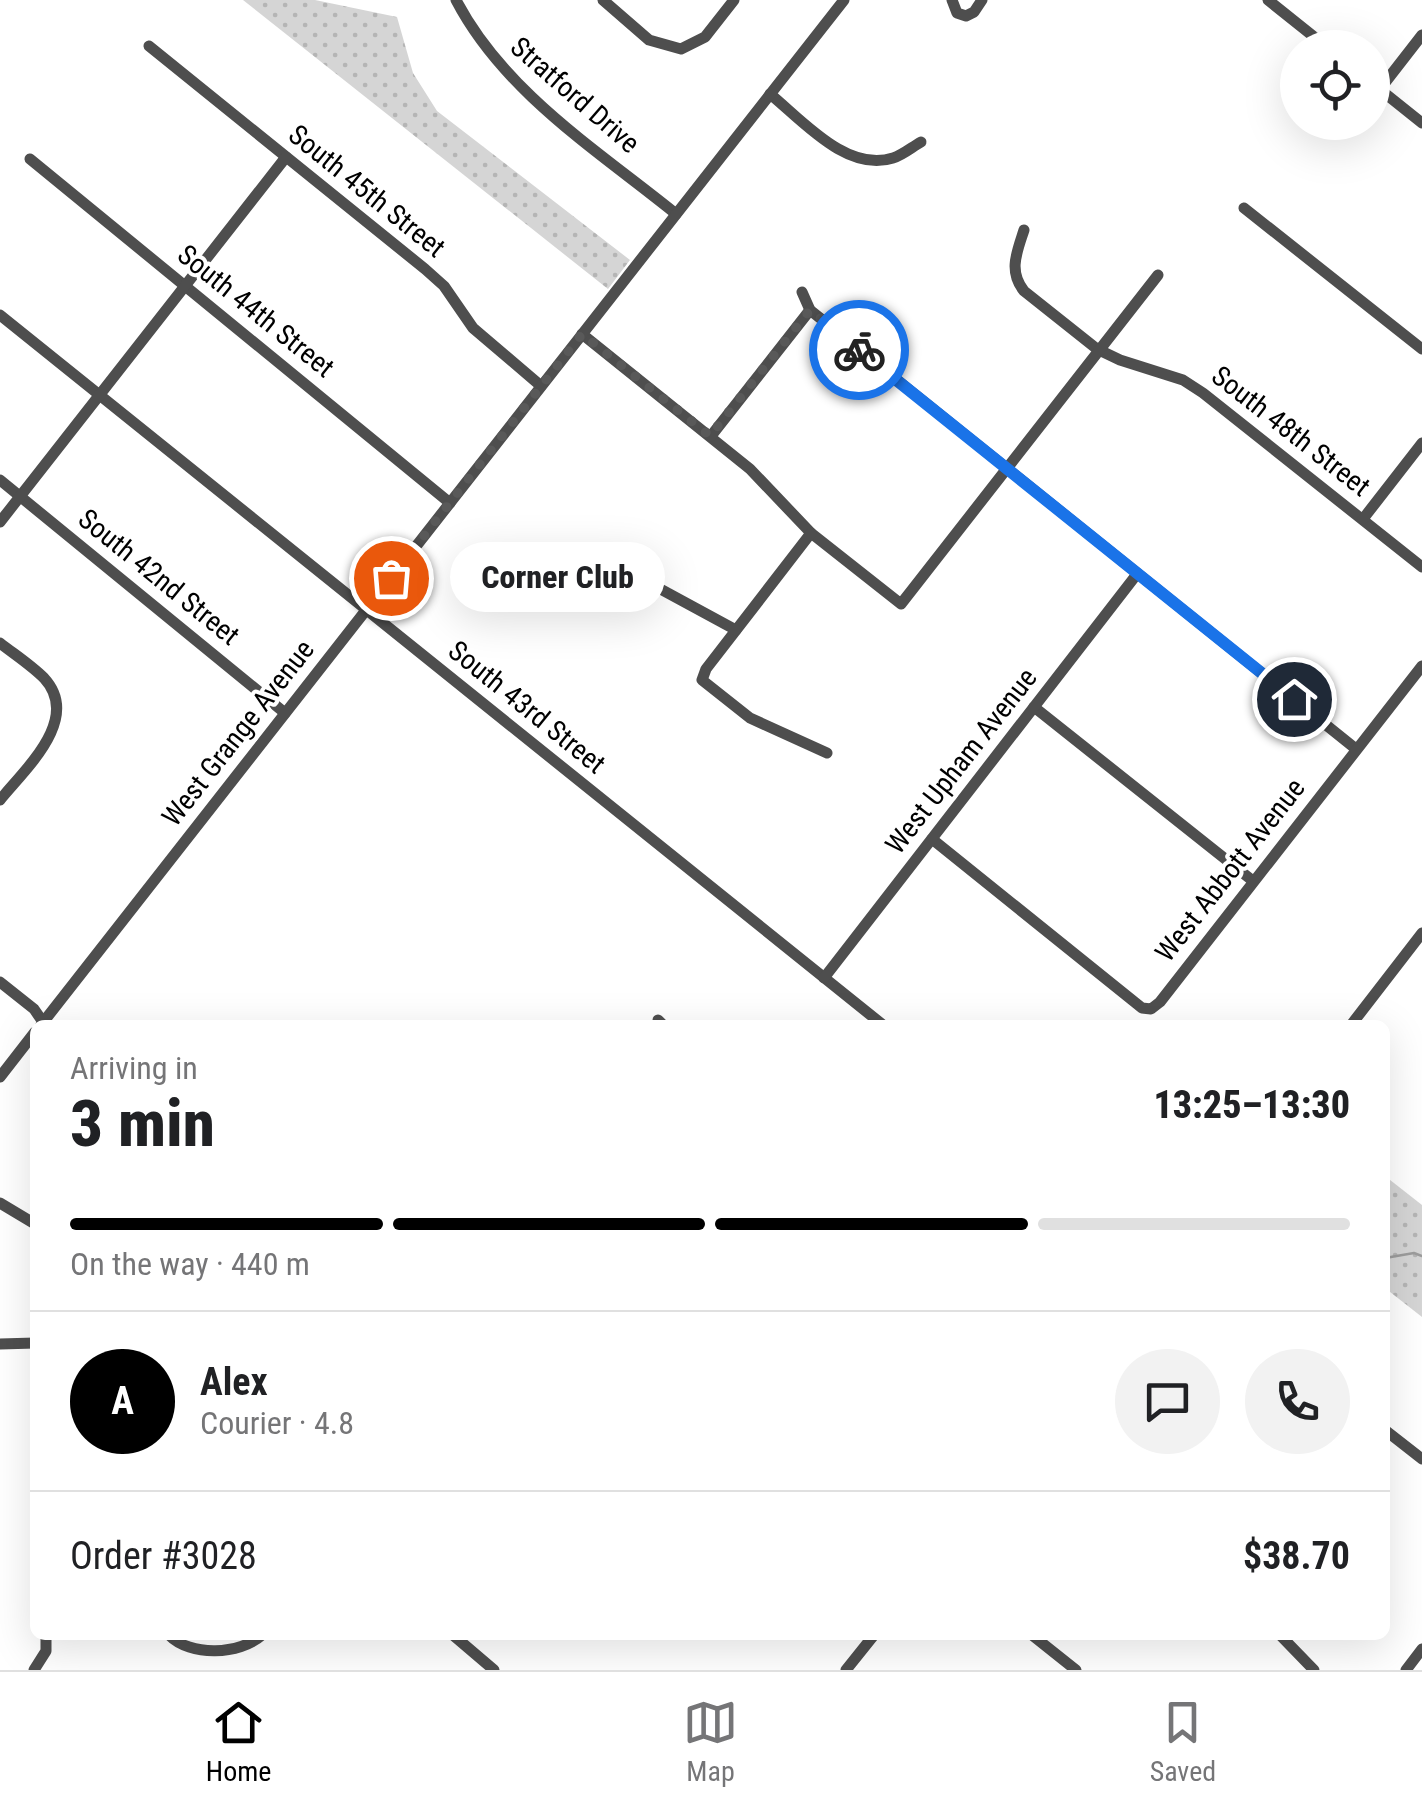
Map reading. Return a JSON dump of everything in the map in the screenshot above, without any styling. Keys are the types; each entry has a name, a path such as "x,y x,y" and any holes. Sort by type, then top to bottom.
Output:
{"street":[{"name":"Stratford Drive","path":"456,0 475,36 504,71 548,112 676,214"},
{"path":"604,0 650,40 681,48 705,37 734,0"},
{"name":"West Grange Avenue","path":"46,1020 844,0"},
{"path":"952,0 957,13 966,16 982,0"},
{"path":"1268,0 1306,30"},
{"path":"1390,70 1422,35"},
{"name":"South 45th Street","path":"148,46 425,268 444,286 473,328 541,386"},
{"path":"770,94 845,153 876,161 894,158 921,142"},
{"path":"1390,97 1422,123"},
{"path":"0,522 286,157"},
{"name":"South 44th Street","path":"30,159 450,503"},
{"path":"1244,208 1422,350"},
{"name":"South 48th Street","path":"1024,230 1014,260 1017,282 1098,348 1193,386 1422,567"},
{"path":"582,334 750,469 811,533 900,604 1158,275"},
{"path":"802,292 810,310 1356,748"},
{"path":"710,436 810,310"},
{"name":"South 43rd Street","path":"0,314 877,1020"},
{"path":"1362,519 1422,442"},
{"name":"South 42nd Street","path":"0,480 285,713"},
{"path":"811,533 702,680 750,718 827,753"},
{"name":"West Upham Avenue","path":"824,978 1138,574"},
{"path":"653,585 736,630"},
{"path":"0,642 43,677 57,702 56,723 49,739 0,800"},
{"name":"West Abbott Avenue","path":"932,839 1142,1008 1151,1009 1422,666"},
{"path":"1034,707 1253,881"},
{"path":"1354,1020 1422,934"},
{"path":"0,982 34,1009 39,1020"},
{"name":"West Grange Avenue","path":"0,1078 30,1040"},
{"path":"0,1203 30,1221"},
{"path":"0,1344 30,1343"},
{"path":"1390,1434 1422,1459"},
{"path":"34,1670 46,1651 46,1640"},
{"path":"175,1640 184,1646 224,1650 240,1649 254,1640"},
{"path":"459,1640 494,1670"},
{"path":"846,1670 867,1640"},
{"path":"1038,1640 1076,1670"},
{"path":"1285,1640 1314,1670"},
{"path":"1406,1670 1422,1649"},
{"path":"1289,1670 1301,1657"}],"shaded area":[{"path":"243,0 315,0 397,17 413,73 437,111 630,260 608,289"},
{"path":"1390,1180 1422,1205 1422,1317 1390,1292"}],"waterway":[{"path":"1390,1257 1414,1253 1422,1256"}],"way so far":[{"path":"391,578 582,334 710,436 810,310 859,350"}],"place":[{"name":"Corner Club","path":"391,578"}],"route":[{"path":"859,350 1294,699"}]}
